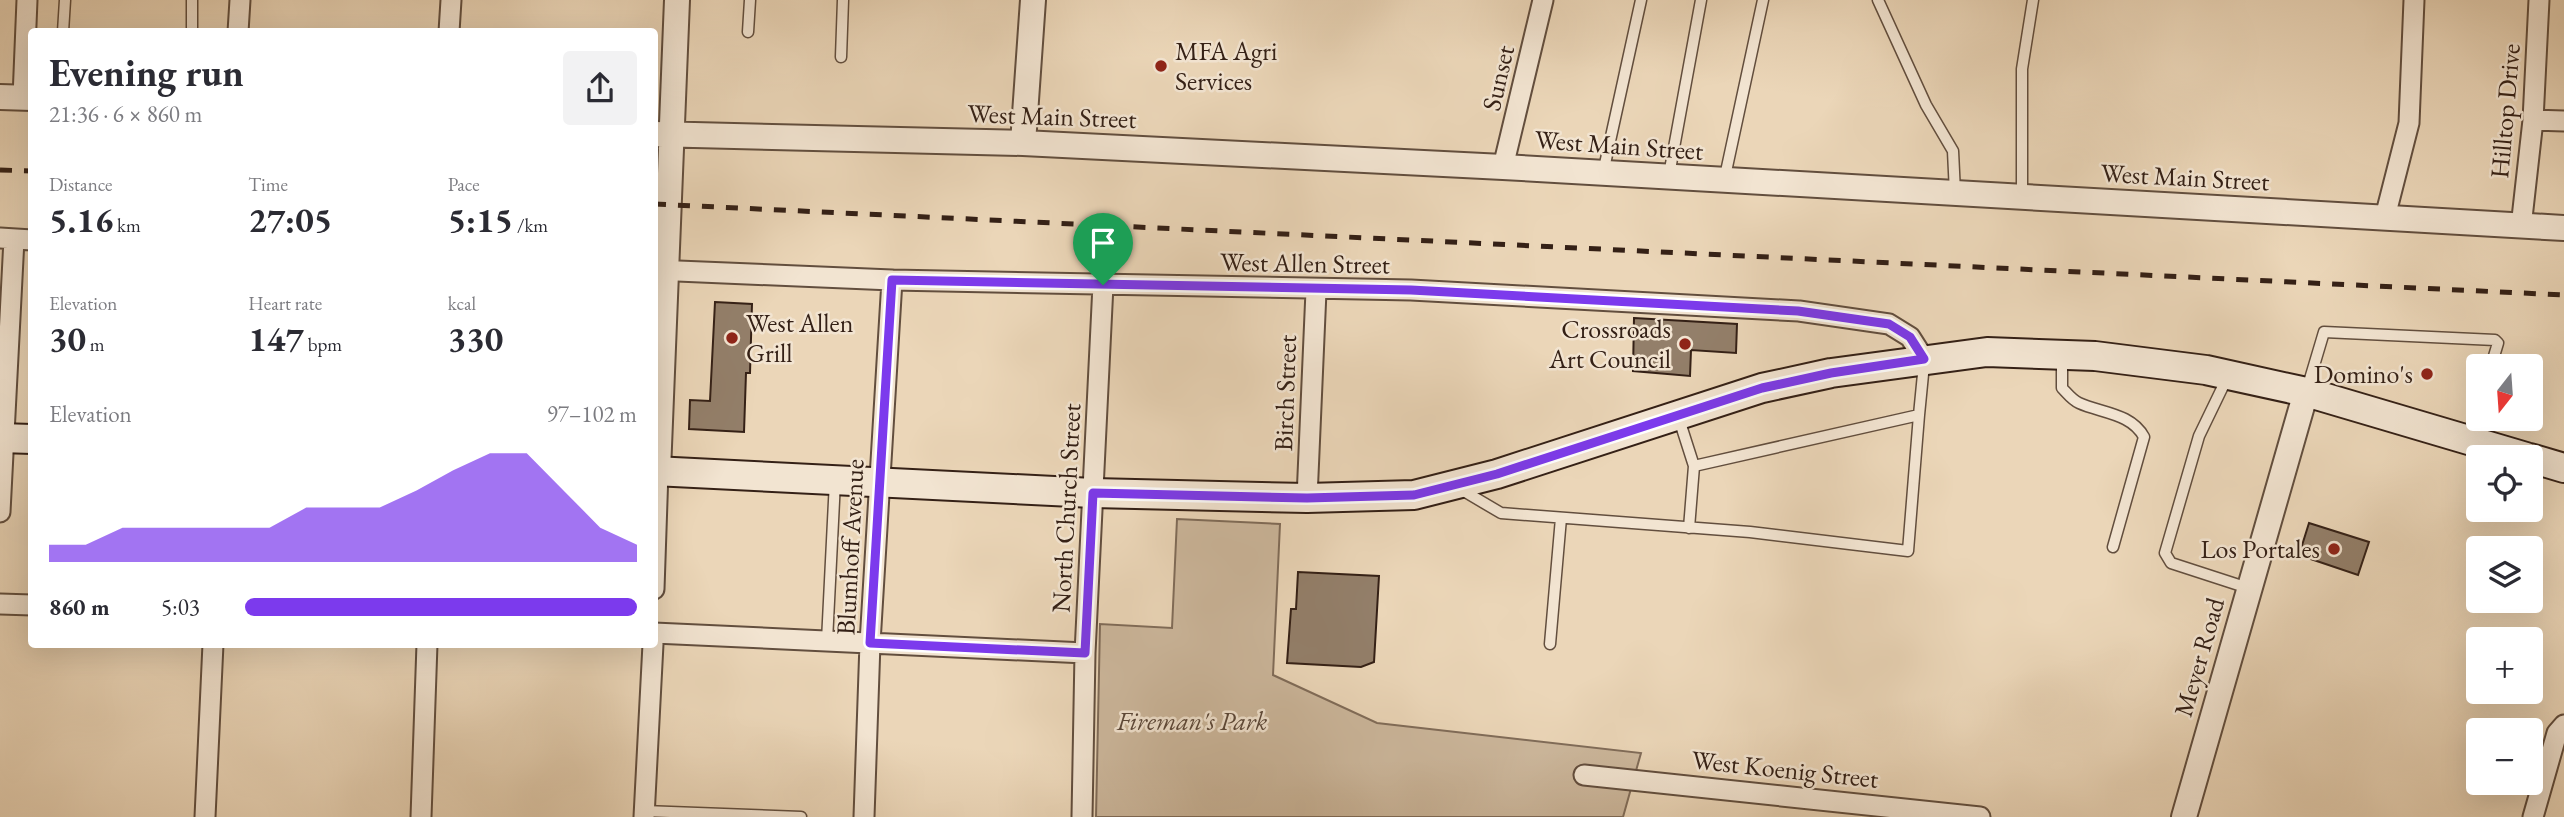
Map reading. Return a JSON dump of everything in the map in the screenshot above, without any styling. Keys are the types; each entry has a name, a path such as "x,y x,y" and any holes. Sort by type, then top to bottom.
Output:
{"main road":[{"path":"658,471 1093,493 1307,498 1414,495 1497,474 1762,388 1831,373 1987,352 2095,356 2229,375 2306,392 2487,445"},
{"path":"2543,462 2564,468"}],"street":[{"path":"18,98 27,0"},
{"path":"238,28 240,0"},
{"path":"449,28 451,0"},
{"path":"658,391 662,134 677,0"},
{"path":"1023,143 1033,0"},
{"name":"Sunset","path":"1503,167 1543,0"},
{"path":"2385,217 2409,123 2414,0"},
{"name":"Hilltop Drive","path":"2521,227 2533,120 2539,0"},
{"path":"2533,120 2564,121"},
{"name":"West Main Street","path":"662,134 1023,143 1503,167 2564,228"},
{"path":"0,512 12,438 15,239"},
{"name":"West Allen Street","path":"661,271 892,280 1411,290 1798,311 1889,324 1910,337 1924,359"},
{"name":"Blumhoff Avenue","path":"864,817 870,643 892,280"},
{"name":"North Church Street","path":"1082,817 1085,653 1103,285"},
{"name":"Birch Street","path":"1307,498 1316,290"},
{"name":"Meyer Road","path":"2184,817 2306,392"},
{"path":"0,604 28,605"},
{"path":"658,633 1085,653"},
{"path":"205,817 213,648"},
{"path":"421,817 427,648"},
{"path":"644,814 653,648"},
{"path":"2533,817 2557,733 2564,725"},
{"name":"West Koenig Street","path":"1584,775 1824,808 1980,817"}],"lane":[{"path":"63,28 65,0"},
{"path":"191,28 192,0"},
{"path":"748,32 750,0"},
{"path":"841,57 843,0"},
{"path":"1603,173 1641,0"},
{"path":"1668,178 1701,0"},
{"path":"1724,181 1763,0"},
{"path":"1878,0 1926,105 1953,151 1955,194"},
{"path":"2022,198 2022,69 2033,0"},
{"path":"2306,392 2323,332 2495,340 2498,343 2495,354"},
{"path":"2063,355 2062,388 2075,402 2122,417 2139,428 2144,437 2113,547"},
{"path":"1454,485 1501,513 1750,532 1908,551 1924,359"},
{"path":"2229,375 2199,436 2165,553 2171,563 2249,589"},
{"path":"1693,466 1919,415"},
{"path":"1677,416 1693,466 1689,528"},
{"path":"2470,440 2473,431"},
{"path":"827,641 835,479"},
{"path":"1550,644 1561,518"},
{"path":"644,814 801,817"}],"green space":[{"name":"Fireman's Park","path":"1177,519 1280,524 1273,675 1377,723 1641,753 1623,817 1096,817 1100,624 1172,628"}],"building":[{"path":"715,302 752,304 750,373 746,373 744,432 689,429 690,400 710,401"},
{"name":"Crossroads Art Council","path":"1634,318 1737,324 1736,353 1691,350 1690,376 1633,371"},
{"name":"Los Portales","path":"2309,523 2369,542 2358,575 2299,555"},
{"path":"1298,572 1379,576 1374,662 1361,667 1287,663 1291,609 1296,609"}],"railway":[{"path":"0,170 28,171"},
{"path":"658,204 2564,295"}],"place":[{"name":"MFA Agri Services","path":"1161,66"},
{"name":"West Allen Grill","path":"732,338"},
{"name":"Crossroads Art Council","path":"1685,344"},
{"name":"Domino's","path":"2427,374"},
{"name":"Los Portales","path":"2334,549"}],"route":[{"path":"892,280 1103,285 1411,290 1798,311 1889,324 1910,337 1924,359 1831,373 1762,388 1497,474 1414,495 1307,498 1093,493 1085,653 870,643 892,280"}]}
